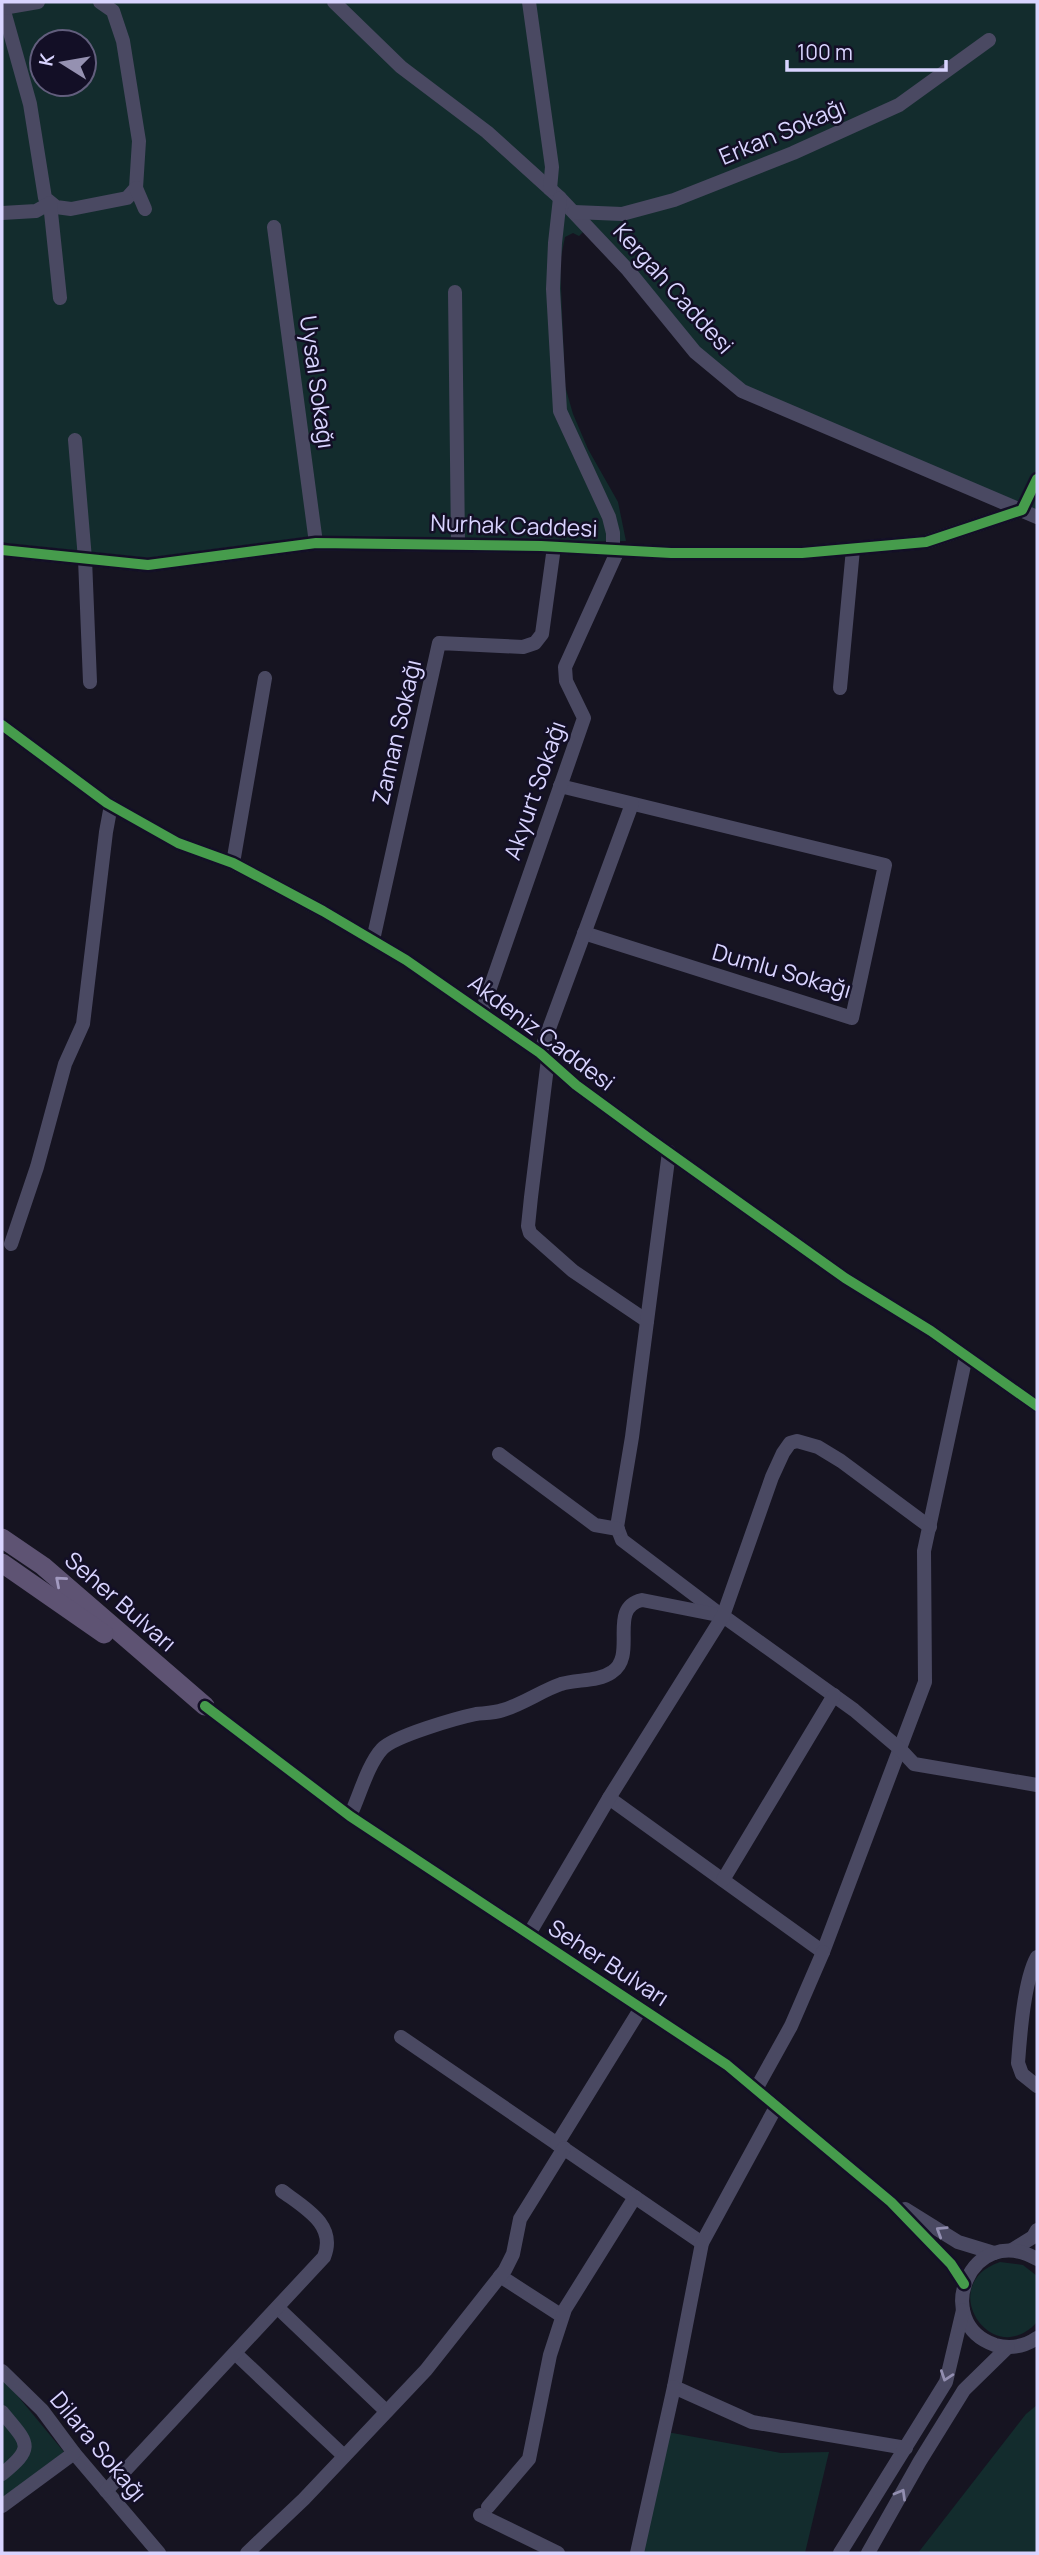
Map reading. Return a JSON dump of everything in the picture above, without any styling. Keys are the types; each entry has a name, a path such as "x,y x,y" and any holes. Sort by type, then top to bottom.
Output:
{"main road":[{"name":"Seher Bulvarı","path":"2,1538 43,1566 205,1706"},
{"name":"Seher Bulvarı","path":"2,1563 205,1706"}],"street":[{"path":"38,2 2,6 30,104 45,198 56,207 71,209 127,198 136,188"},
{"path":"100,2 113,11 123,41 139,141 136,188 145,209"},
{"name":"Kergah Caddesi","path":"334,2 401,67 487,132 555,193 628,270 695,352 742,391 1037,517"},
{"path":"529,2 555,193 553,289 560,411 609,517 615,550"},
{"name":"Erkan Sokağı","path":"574,212 622,214 674,200 793,153 899,105 989,40"},
{"path":"2,213 36,211 50,203"},
{"path":"50,203 60,298"},
{"name":"Uysal Sokağı","path":"274,227 316,543"},
{"path":"455,292 458,544"},
{"path":"75,440 85,559 90,682"},
{"path":"1022,510 1037,479"},
{"name":"Nurhak Caddesi","path":"2,550 148,565 316,543 458,544 671,553 803,553 926,542 1022,510"},
{"name":"Zaman Sokağı","path":"373,940 439,643 523,647 535,643 542,634 554,547"},
{"path":"840,688 853,549"},
{"name":"Akyurt Sokağı","path":"482,1011 583,719 566,681 565,667 615,550"},
{"path":"233,863 265,678"},
{"name":"Akdeniz Caddesi","path":"2,725 111,805 178,843 233,863 323,911 482,1011 544,1056 576,1084 845,1278 931,1331 1037,1406"},
{"name":"Dumlu Sokağı","path":"560,786 885,865 852,1018 584,933"},
{"path":"632,804 584,933 544,1056 528,1226 530,1233 573,1271 647,1321"},
{"path":"11,1244 37,1167 65,1064 83,1024 111,805"},
{"path":"669,1152 618,1529 622,1540 834,1695 900,1749 914,1764 1037,1785"},
{"path":"756,2089 791,2026 823,1952 925,1682 924,1551 966,1356"},
{"path":"529,1934 609,1798 723,1616 772,1477 790,1443 797,1441 818,1447 930,1527"},
{"path":"499,1454 595,1525 618,1529"},
{"path":"351,1816 377,1755 384,1746 394,1740 453,1720 502,1711 547,1689 573,1680 607,1676 616,1670 624,1654 625,1616 628,1608 636,1601 647,1600 723,1616"},
{"path":"723,1880 834,1695"},
{"name":"Seher Bulvarı","path":"205,1706 351,1816 727,2065 891,2202 951,2264 964,2284"},
{"path":"609,1798 823,1952"},
{"path":"1037,1957 1028,1991 1018,2063 1022,2074 1037,2086"},
{"path":"247,2553 426,2370 500,2276 513,2254 520,2219 641,2008"},
{"path":"401,2037 702,2243"},
{"path":"637,2553 674,2387 702,2243 776,2107"},
{"path":"106,2491 324,2257 328,2241 324,2227 316,2217 282,2191"},
{"path":"558,2553 484,2511 529,2459 550,2355 562,2316 576,2289 635,2197"},
{"name":"Seher Bulvarı","path":"891,2202 958,2242 995,2253"},
{"path":"841,2553 946,2382 963,2310 964,2284 979,2262 995,2253 1012,2250 1033,2237 1037,2230"},
{"path":"1012,2250 1037,2259"},
{"path":"500,2276 562,2316"},
{"path":"278,2308 386,2412"},
{"path":"963,2310 970,2326 983,2339 1008,2347 1033,2343"},
{"path":"868,2553 964,2390 1008,2347"},
{"path":"236,2354 344,2456"},
{"name":"Dilara Sokağı","path":"2,2371 41,2410 159,2553"},
{"path":"674,2387 752,2421 906,2448"},
{"path":"2,2412 23,2438 25,2449 20,2459 2,2474"},
{"path":"2,2506 74,2453"}],"green space":[{"path":"2,2 1037,2 1037,516 728,382 588,227 579,236 573,233 565,237 560,262 565,386 588,449 618,502 626,541 325,543 177,563 31,549 2,542"},
{"path":"1000,2262 1023,2265 1037,2276 1037,2322 1020,2335 1003,2337 988,2331 977,2319 971,2304 972,2288 981,2273"},
{"path":"2,2377 64,2452 2,2498"},
{"path":"1037,2405 1037,2553 918,2553 1026,2414"},
{"path":"667,2432 781,2453 829,2452 805,2553 635,2553"}],"cycle path":[{"path":"2,550 148,565 316,543 541,546 671,553 802,553 926,542 1022,510 1037,479"},
{"path":"2,725 107,803 178,843 233,863 323,911 406,960 540,1053 576,1085 845,1278 931,1331 1037,1406"},
{"path":"205,1706 350,1816 727,2065 891,2202 951,2264 964,2284"}]}
